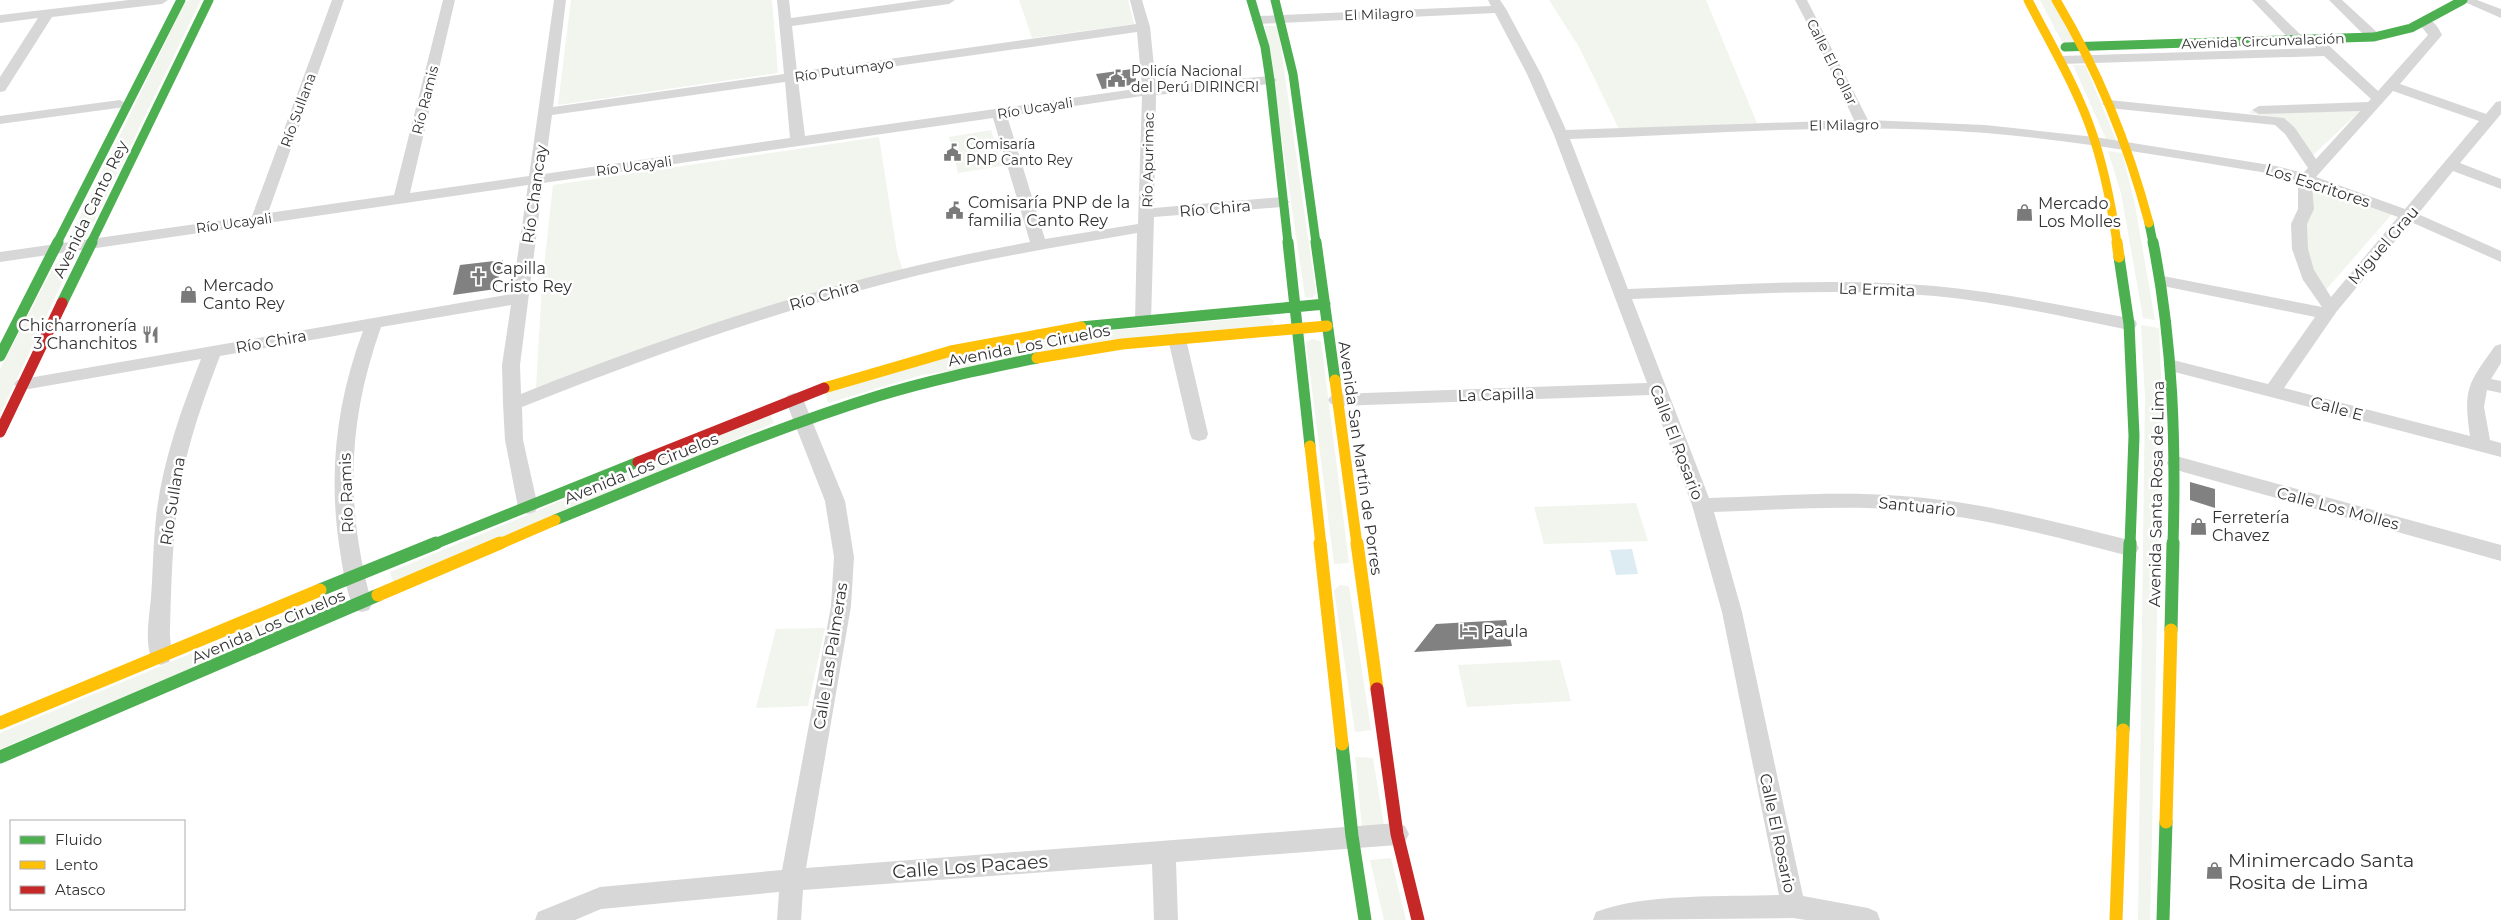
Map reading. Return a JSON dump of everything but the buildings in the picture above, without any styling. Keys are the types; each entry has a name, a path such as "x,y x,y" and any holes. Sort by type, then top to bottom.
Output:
{"main road":[{"name":"Avenida Canto Rey","path":"0,356 181,0"},
{"name":"Avenida Canto Rey","path":"0,432 209,0"},
{"path":"1251,0 1265,48 1270,80 1294,307 1328,572 1346,741 1352,836 1365,920"},
{"name":"Avenida San Martín de Porres","path":"1275,0 1281,18 1293,74 1337,400 1356,572 1379,740 1397,834 1418,920"},
{"name":"Avenida Santa Rosa de Lima","path":"2028,0 2061,60 2095,141 2113,213 2129,324 2134,436 2116,920"},
{"name":"Avenida Santa Rosa de Lima","path":"2056,0 2088,59 2109,104 2143,195 2163,282 2173,366 2176,464 2163,920"},
{"name":"Avenida Circunvalación","path":"2054,47 2374,37 2393,34 2425,22 2464,0"},
{"name":"Avenida Los Ciruelos","path":"0,723 353,576 794,399 875,371 972,346 1049,332 1324,304"},
{"name":"Avenida Los Ciruelos","path":"0,758 535,528 804,422 918,385 995,366 1095,348 1177,338 1327,326"}],"street":[{"path":"0,19 162,0"},
{"name":"Río Sullana","path":"258,220 338,0"},
{"name":"Río Ramis","path":"401,199 449,0"},
{"name":"Río Chancay","path":"528,507 514,440 511,365 560,0"},
{"path":"782,0 798,142"},
{"path":"785,23 949,0"},
{"name":"Río Apurimac","path":"1136,0 1143,27 1149,91 1143,322"},
{"name":"Calle El Collar","path":"1801,0 1826,46 1863,124"},
{"path":"2258,0 2298,40"},
{"path":"2335,0 2374,37"},
{"path":"2464,0 2501,14"},
{"name":"El Milagro","path":"1258,20 1497,5"},
{"name":"Calle El Rosario","path":"1497,5 1534,74 1561,135 1656,389 1702,505 1732,612 1792,906"},
{"path":"0,88 48,13"},
{"path":"2328,310 2307,273 2301,252 2299,226 2306,208 2303,189 2311,173 2376,103 2435,35 2432,28 2425,22"},
{"name":"Río Putumayo","path":"546,112 1143,27"},
{"path":"2314,40 2376,103"},
{"name":"Avenida Circunvalación","path":"2061,60 2326,52"},
{"name":"Río Ucayali","path":"0,257 1149,91 1270,80"},
{"path":"2390,85 2489,120"},
{"path":"2229,115 2233,111 2242,110 2376,103"},
{"path":"0,120 120,104"},
{"path":"2109,104 2270,119 2286,125 2307,160 2311,173"},
{"name":"Miguel Grau","path":"2273,391 2328,310 2501,105"},
{"path":"999,113 1039,244"},
{"name":"El Milagro","path":"1561,135 1863,124 1985,129 2125,145"},
{"name":"Los Escritores","path":"2125,145 2311,173 2501,257"},
{"path":"2450,165 2501,184"},
{"name":"Río Chira","path":"512,404 652,350 785,306 914,271 1147,220 1282,202"},
{"path":"2163,282 2328,310"},
{"name":"La Ermita","path":"1622,294 1829,287 1884,288 1991,298 2129,324"},
{"name":"Río Chira","path":"23,384 519,298"},
{"name":"Río Ramis","path":"362,604 353,576 349,554 342,464 348,415 358,368 374,323"},
{"path":"1177,338 1199,434"},
{"path":"2481,445 2475,406 2479,382 2501,350"},
{"name":"Río Sullana","path":"161,656 159,632 166,516 178,458 193,403 213,351"},
{"name":"Calle E","path":"2173,366 2501,450"},
{"path":"2479,382 2501,387"},
{"name":"La Capilla","path":"1337,400 1656,389"},
{"name":"Calle Las Palmeras","path":"789,920 792,880 841,606 844,556 835,501 794,399"},
{"name":"Calle Los Molles","path":"2176,464 2501,553"},
{"name":"Santuario","path":"1702,505 1875,502 1931,506 1996,516 2129,548"},
{"name":"Calle Los Pacaes","path":"547,920 600,898 792,880 1397,834"},
{"path":"1164,851 1166,920"},
{"path":"1605,920 1646,912 1792,906 1868,920"}],"shaded area":[{"path":"201,0 85,240 67,243 185,2"},
{"path":"571,0 772,0 778,73 558,105"},
{"path":"1019,0 1128,0 1134,24 1032,38"},
{"path":"1549,0 1706,0 1757,123 1619,129 1579,47"},
{"path":"2040,0 2052,0 2076,44 2063,44"},
{"path":"1265,26 1278,26 1316,294 1312,298 1305,297"},
{"path":"2073,65 2085,65 2116,140 2106,139"},
{"path":"2363,108 2310,158 2281,119 2249,113 2251,111"},
{"path":"991,130 1002,166 958,173 949,137"},
{"path":"879,137 897,252 903,271 695,329 536,388 542,285 553,185"},
{"path":"2108,151 2122,153 2134,200 2155,320 2143,318 2121,193"},
{"path":"2306,183 2392,214 2324,292 2315,274 2302,230 2313,210"},
{"path":"73,259 0,415 0,369 54,266 59,261"},
{"path":"1267,316 1274,321 1272,325 922,375 828,403 825,392 950,356 1086,333"},
{"path":"2141,325 2159,328 2162,402 2150,920 2138,920 2145,398"},
{"path":"1312,339 1321,341 1349,563 1334,564 1306,342"},
{"path":"770,414 774,423 394,584 390,572"},
{"path":"1636,503 1648,541 1544,544 1534,507"},
{"path":"1632,549 1638,574 1616,575 1610,550"},
{"path":"1340,585 1349,586 1371,730 1355,732 1334,590"},
{"path":"332,595 335,608 0,749 0,733"},
{"path":"825,628 808,706 756,708 776,629"},
{"path":"1560,660 1571,701 1467,707 1458,665"},
{"path":"1355,757 1373,758 1384,825 1362,827"},
{"path":"1391,858 1406,920 1384,920 1370,860"}],"traffic: fast":[{"path":"0,356 181,0"},
{"path":"62,303 209,0"},
{"path":"1251,0 1265,47 1270,80 1310,446"},
{"path":"1275,0 1293,74 1335,380"},
{"path":"2065,47 2374,37 2411,28 2463,0"},
{"path":"2149,223 2159,275 2171,376 2174,476 2171,630"},
{"path":"2119,257 2129,324 2134,436 2123,730"},
{"path":"1081,327 1325,304"},
{"path":"555,520 739,445 832,411 941,378 1037,358"},
{"path":"320,590 638,462"},
{"path":"0,757 378,595"},
{"path":"1342,744 1352,836 1365,920"},
{"path":"2163,920 2166,822"}],"traffic: slow":[{"path":"2028,0 2056,52 2089,123 2110,199 2119,257"},
{"path":"2056,0 2071,24 2099,79 2123,137 2149,223"},
{"path":"1037,358 1122,344 1327,326"},
{"path":"824,388 887,368 951,351 1081,327"},
{"path":"1335,380 1377,689"},
{"path":"1310,446 1342,744"},
{"path":"378,595 555,520"},
{"path":"0,723 320,590"},
{"path":"2166,822 2171,630"},
{"path":"2116,920 2123,730"}],"traffic: jam":[{"path":"0,432 62,303"},
{"path":"638,462 824,388"},
{"path":"1377,689 1397,834 1418,920"}],"place":[{"name":"Policía Nacional del Perú DIRINCRI","path":"1117,79"},
{"name":"Comisaría PNP Canto Rey","path":"952,152"},
{"name":"Comisaría PNP de la familia Canto Rey","path":"954,211"},
{"name":"Mercado Los Molles","path":"2024,212"},
{"name":"Capilla Cristo Rey","path":"478,277"},
{"name":"Mercado Canto Rey","path":"189,294"},
{"name":"Chicharronería 3 Chanchitos","path":"151,334"},
{"name":"Ferretería Chavez","path":"2198,526"},
{"name":"Paula","path":"1469,631"},
{"name":"Minimercado Santa Rosita de Lima","path":"2214,871"}]}
